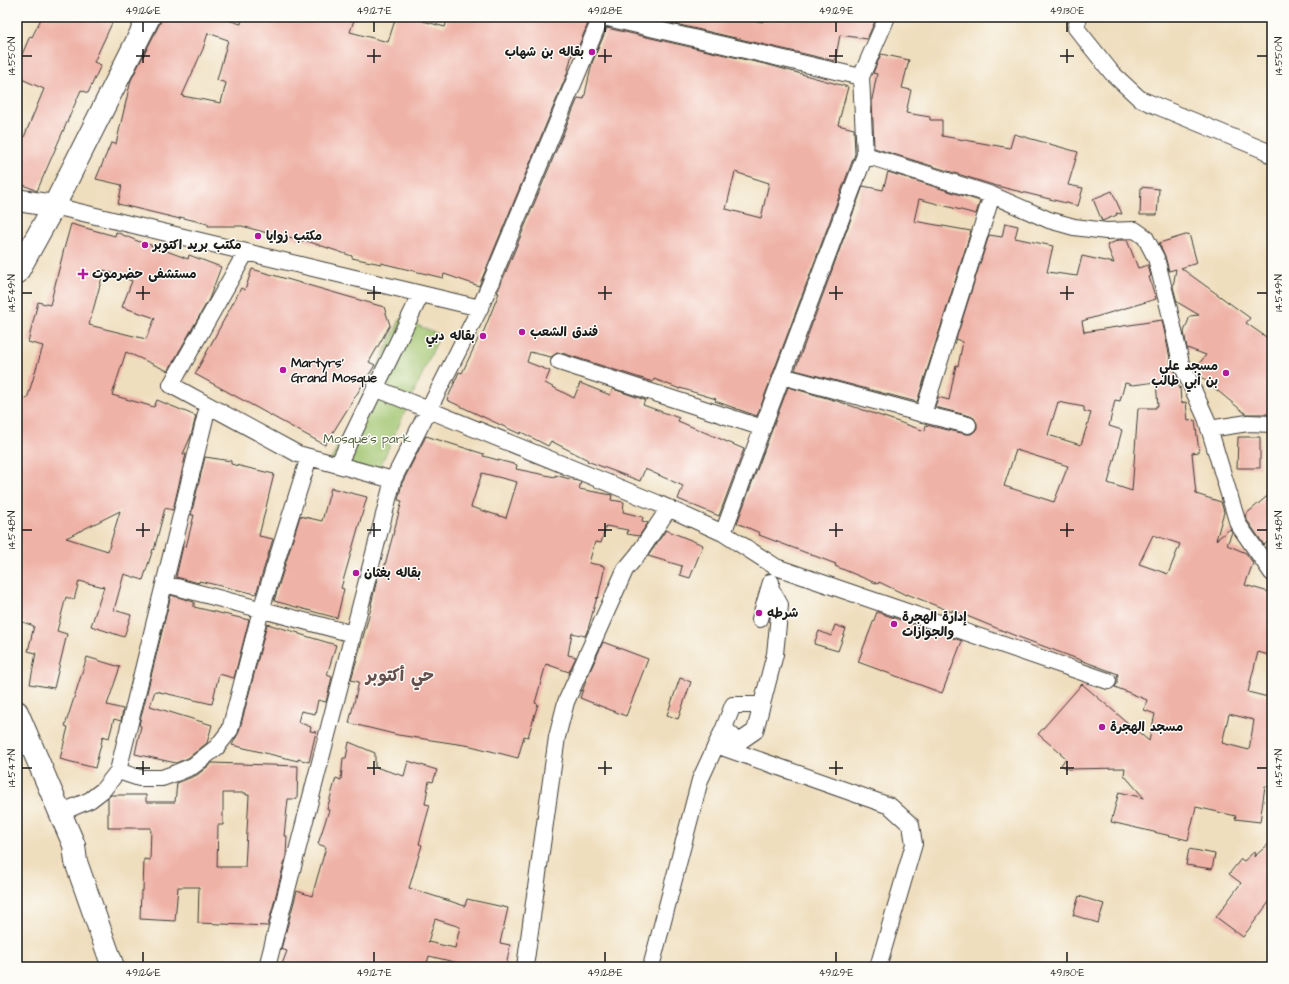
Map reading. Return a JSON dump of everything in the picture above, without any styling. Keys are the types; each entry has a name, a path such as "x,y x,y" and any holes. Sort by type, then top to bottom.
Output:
{"highway":[{"path":"17,273 54,206 148,17"},
{"path":"17,200 54,206"},
{"path":"17,712 74,845 76,862 113,967"},
{"path":"74,845 87,858 128,967"}],"street":[{"path":"267,967 393,480 480,308 602,17 861,77"},
{"path":"723,533 865,155 861,77 887,17"},
{"path":"1079,17 1076,28 1112,73 1140,99 1266,151 1272,156"},
{"path":"865,155 992,195 1049,220 1074,227 1106,231 1135,230 1145,237 1156,258 1181,363 1206,418 1238,524 1272,573"},
{"path":"923,414 992,195"},
{"path":"54,206 480,308"},
{"path":"246,252 171,385 298,454 393,480"},
{"path":"338,465 421,294"},
{"path":"559,362 763,428"},
{"path":"782,376 968,425"},
{"path":"375,388 428,411 669,508 723,533 776,567 1108,681"},
{"path":"60,813 90,800 103,790 118,771 208,406"},
{"path":"1209,429 1248,423 1272,424"},
{"path":"118,771 139,778 162,778 193,766 217,747 230,730 261,610 309,457"},
{"path":"525,967 557,737 566,702 625,570 640,553 669,508"},
{"path":"760,619 776,567"},
{"path":"165,584 353,634"},
{"path":"724,728 739,742 756,731 775,654 780,605 770,587"},
{"path":"651,967 700,780 733,705 762,705"},
{"path":"716,746 890,806 911,825 914,844 878,967"}],"green space":[{"name":"Mosque's park","path":"401,318 440,335 378,471 331,460"}],"building":[{"path":"42,17 105,17 113,21 94,62 101,65 88,93 81,90 37,191 17,182 17,154 44,89 17,77 17,66 30,36 32,37"},
{"path":"162,17 218,17 241,24 242,17 355,17 350,32 388,42 396,17 425,17 423,21 445,27 448,17 574,17 589,21 575,55 572,54 567,74 479,286 444,274 443,278 381,263 352,258 352,256 304,240 289,237 289,239 242,226 208,226 208,224 180,217 180,219 118,204 122,185 96,179 111,143 116,144 131,80","holes":["208,33 228,40 217,80 226,83 221,103 182,96 203,49"]},
{"path":"645,17 734,17 763,22 764,17 877,17 867,39 840,35 835,61"},
{"path":"607,28 769,65 848,87 838,125 854,129 855,154 757,416 715,401 716,399 680,389 654,379 653,382 562,353 557,353 551,357 530,352 527,362 550,371 545,383 574,398 580,383 610,395 613,389 645,400 643,405 679,418 678,421 744,449 719,516 678,499 683,486 645,469 640,481 587,461 588,460 551,441 548,446 521,432 520,434 447,400 459,372 462,373 479,337 481,338 499,293 497,293 578,98 584,99 592,63","holes":["735,172 769,183 761,218 726,209"]},
{"path":"881,54 909,60 902,88 911,90 906,113 930,117 930,120 942,120 942,136 1010,148 1014,134 1078,152 1068,185 1083,188 1078,206 993,185 874,148 872,99 877,74 873,73"},
{"path":"888,172 980,201 976,214 919,199 914,221 971,231 917,402 795,370 863,186 883,190"},
{"path":"1141,187 1159,189 1157,215 1140,215"},
{"path":"1112,191 1122,214 1116,213 1117,215 1102,221 1093,199"},
{"path":"1005,223 1018,226 1015,238 1053,246 1047,272 1077,276 1082,256 1114,263 1107,245 1119,240 1127,240 1138,268 1148,265 1151,276 1149,277 1156,299 1082,321 1084,332 1162,320 1171,363 1178,378 1181,403 1186,402 1188,421 1195,420 1199,452 1192,453 1196,494 1221,502 1224,512 1216,540 1230,529 1232,532 1227,545 1246,553 1253,563 1245,585 1272,593 1272,656 1258,652 1248,692 1272,698 1272,787 1265,786 1260,822 1235,819 1236,816 1196,807 1188,840 1111,822 1119,792 1144,798 1124,775 1125,768 1068,769 1061,765 1066,758 1038,734 1082,684 1149,741 1155,714 1144,710 1147,700 1115,687 1117,684 1118,674 1016,636 952,610 952,612 907,594 906,595 879,582 878,584 835,566 836,564 759,535 760,533 737,523 788,387 837,401 925,431 926,425 966,434 971,434 975,431 977,428 977,423 974,418 935,407 938,397 949,400 956,365 958,366 963,342 956,339 989,235 1002,237","holes":["1156,382 1158,406 1156,406 1156,408 1138,408 1132,491 1108,483 1122,430 1109,426 1115,400 1120,401 1125,383 1133,385","1058,402 1084,407 1084,411 1091,413 1081,445 1048,435","1016,450 1068,466 1054,502 1004,486","1153,535 1180,544 1168,574 1139,564","1229,714 1254,720 1249,750 1222,743"]},
{"path":"71,224 115,236 116,232 147,245 148,244 188,259 189,255 221,267 209,299 168,371 126,352 112,395 154,407 157,400 196,416 191,436 183,454 186,454 173,510 165,508 154,550 153,549 143,580 124,574 114,610 131,615 124,637 91,626 104,587 79,581 74,600 66,597 57,631 67,634 54,688 30,684 36,653 28,651 34,626 17,620 17,396 27,399 43,346 28,342 38,302 50,305","holes":["104,270 132,281 122,307 155,318 146,339 89,325","120,511 108,551 66,538"]},
{"path":"1189,234 1197,263 1181,268 1250,318 1246,323 1272,341 1272,414 1246,414 1194,370 1206,355 1187,348 1184,332 1190,316 1199,315 1177,302 1173,287 1176,269 1169,271 1165,256 1159,243"},
{"name":"Martyrs' Grand Mosque","path":"252,269 384,307 390,325 369,362 375,365 325,445 195,374 241,288 245,290"},
{"path":"426,436 484,454 483,456 517,465 516,469 555,477 555,475 581,482 579,489 612,495 611,500 624,502 623,512 643,517 642,521 648,523 639,536 627,534 628,530 606,526 601,543 595,542 589,563 604,566 604,571 598,598 597,597 588,629 585,636 572,633 568,655 576,657 569,672 546,664 535,703 538,704 528,737 524,736 518,758 471,746 398,735 349,723 359,682 351,680 372,605 378,575 382,576 402,501 398,500 402,483","holes":["482,473 517,482 506,518 471,507"]},
{"path":"1238,437 1260,437 1260,468 1237,468"},
{"path":"205,457 231,461 231,464 274,474 259,536 273,539 256,594 176,577 183,546 186,547 194,515 191,515"},
{"path":"331,488 367,497 341,588 344,589 337,618 274,601 300,516 322,521"},
{"path":"1272,492 1272,538 1264,545 1245,515"},
{"path":"666,530 703,545 690,578 680,575 682,566 648,556"},
{"path":"171,595 194,602 194,607 249,620 234,678 219,674 212,704 155,691 150,706 212,725 207,743 188,758 176,763 135,754 141,726 139,725"},
{"path":"877,612 962,641 942,693 858,662"},
{"path":"267,624 336,645 327,675 332,677 326,702 318,700 315,714 301,711 298,722 311,727 310,731 316,732 309,762 298,759 298,761 232,745 239,732"},
{"path":"835,625 846,629 838,651 814,644 819,631 831,636"},
{"path":"603,642 648,659 626,716 580,698"},
{"path":"87,657 120,667 107,705 123,709 121,721 114,719 109,738 103,736 95,768 60,759 68,727 65,726"},
{"path":"680,678 691,682 678,719 667,715"},
{"path":"349,742 375,753 375,767 404,776 408,761 437,770 433,782 429,781 425,804 430,805 419,844 422,845 409,888 465,906 467,899 508,908 500,943 510,945 506,967 475,967 429,956 426,967 281,967 287,951 281,949 297,891 312,896 326,847 318,844 329,810 327,809 336,778 341,780 343,758 346,758","holes":["435,919 460,927 455,948 428,942"]},
{"path":"212,763 298,766 297,799 288,799 284,836 287,836 286,856 268,926 198,923 199,887 178,887 175,921 140,919 144,859 150,860 151,828 108,828 108,798 111,795 146,795 146,802 175,802 177,783 197,775","holes":["223,793 246,793 246,795 249,795 245,867 217,867 218,825 223,825"]},
{"path":"1272,841 1272,898 1243,937 1216,917 1241,883 1229,874 1241,859 1244,861 1255,851 1254,857"},
{"path":"1189,849 1215,854 1212,869 1186,865"},
{"path":"1079,896 1104,904 1098,923 1073,915"}],"place":[{"name":"بقاله بن شهاب","path":"592,52"},
{"name":"مكتب زوايا","path":"258,236"},
{"name":"مكتب بريد اكتوبر","path":"145,245"},
{"name":"مستشفى حضرموت","path":"83,274"},
{"name":"فندق الشعب","path":"522,332"},
{"name":"بقاله دبي","path":"483,336"},
{"name":"Martyrs' Grand Mosque","path":"283,370"},
{"name":"مسجد علي بن أبي طالب","path":"1226,373"},
{"name":"بقاله بغثان","path":"356,573"},
{"name":"شرطه","path":"759,613"},
{"name":"إدارة الهجرة والجوازات","path":"894,624"},
{"name":"مسجد الهجرة","path":"1102,727"}],"district":[{"name":"حي أكتوبر","path":"400,676"}]}
